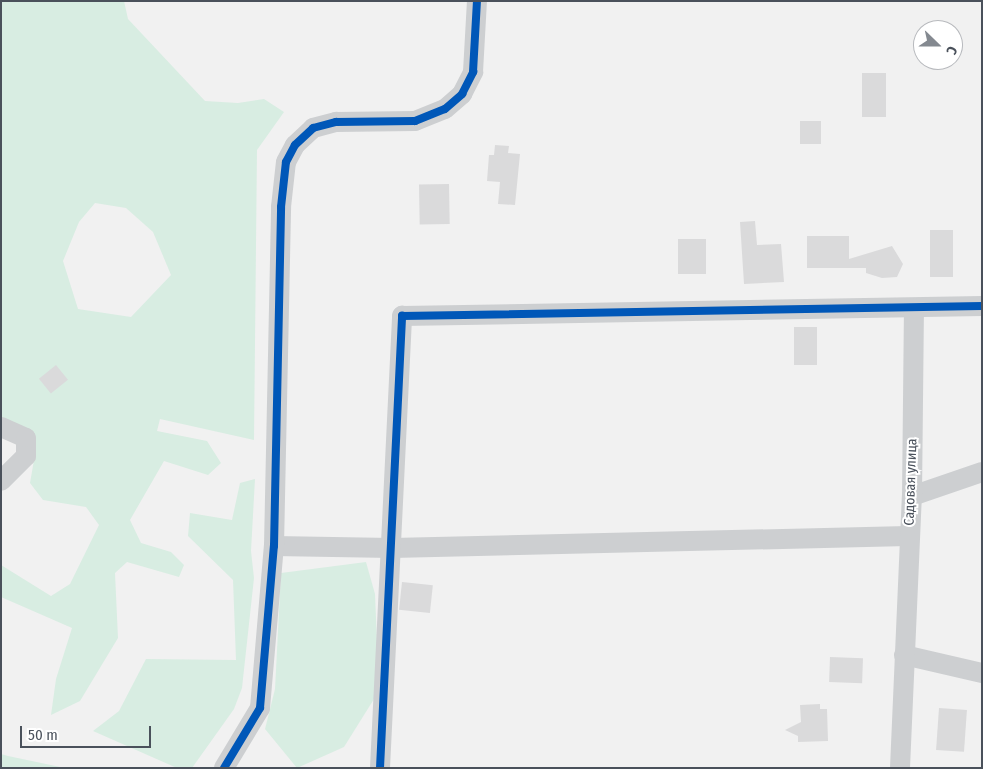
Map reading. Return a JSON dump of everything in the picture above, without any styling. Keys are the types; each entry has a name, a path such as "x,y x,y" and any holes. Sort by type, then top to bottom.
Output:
{"street":[{"path":"224,768 260,708 274,546 281,207 286,162 295,145 313,128 336,122 414,121 445,110 462,94 473,72 477,1"},
{"path":"380,768 402,316 982,306"},
{"name":"Садовая улица","path":"900,768 908,536 912,496 914,308"},
{"path":"1,427 26,438 26,456 1,481"},
{"path":"912,496 982,472"},
{"path":"274,546 392,548 908,536"},
{"path":"904,655 982,673"}],"green space":[{"path":"1,1 124,1 128,19 205,101 238,103 264,99 284,112 257,150 254,440 160,419 157,431 207,441 221,463 208,475 164,461 130,520 141,543 171,552 184,565 179,577 127,562 115,573 118,638 80,701 51,715 56,679 72,628 1,597 1,565 51,596 70,584 99,525 86,507 43,500 30,483 34,460 1,419","holes":["95,203 126,208 153,232 171,275 131,317 78,309 63,261 79,222"]},
{"path":"255,479 251,551 254,578 242,688 234,709 192,768 177,768 93,731 119,711 146,659 236,660 233,580 188,536 190,513 232,520 240,483"},
{"path":"366,562 375,594 379,691 344,747 297,768 265,729 275,689 281,573"},
{"path":"1,754 8,756 65,768 1,768"}],"building":[{"path":"862,73 886,73 886,117 862,117"},
{"path":"800,121 821,121 821,144 800,144"},
{"path":"495,145 509,146 508,153 520,154 515,205 498,204 500,182 487,181 489,155 494,155"},
{"path":"449,184 450,224 420,225 419,185"},
{"path":"755,221 757,245 781,244 784,282 744,284 740,222"},
{"path":"930,230 953,230 953,277 930,277"},
{"path":"807,236 849,236 849,259 892,246 903,264 897,277 882,278 866,273 866,268 807,268"},
{"path":"678,239 706,239 706,274 678,274"},
{"path":"794,327 817,327 817,365 794,365"},
{"path":"56,365 68,380 51,394 39,379"},
{"path":"402,582 433,585 430,613 399,610"},
{"path":"830,657 863,658 862,683 829,682"},
{"path":"820,704 820,709 827,709 828,741 798,742 798,736 785,730 801,722 800,705"},
{"path":"939,708 967,710 964,752 936,750"}],"cycle path":[{"path":"224,768 260,708 274,546 281,207 286,162 295,145 313,128 336,122 415,121 445,109 462,94 473,72 477,1"},
{"path":"380,768 402,316 982,306"}]}
